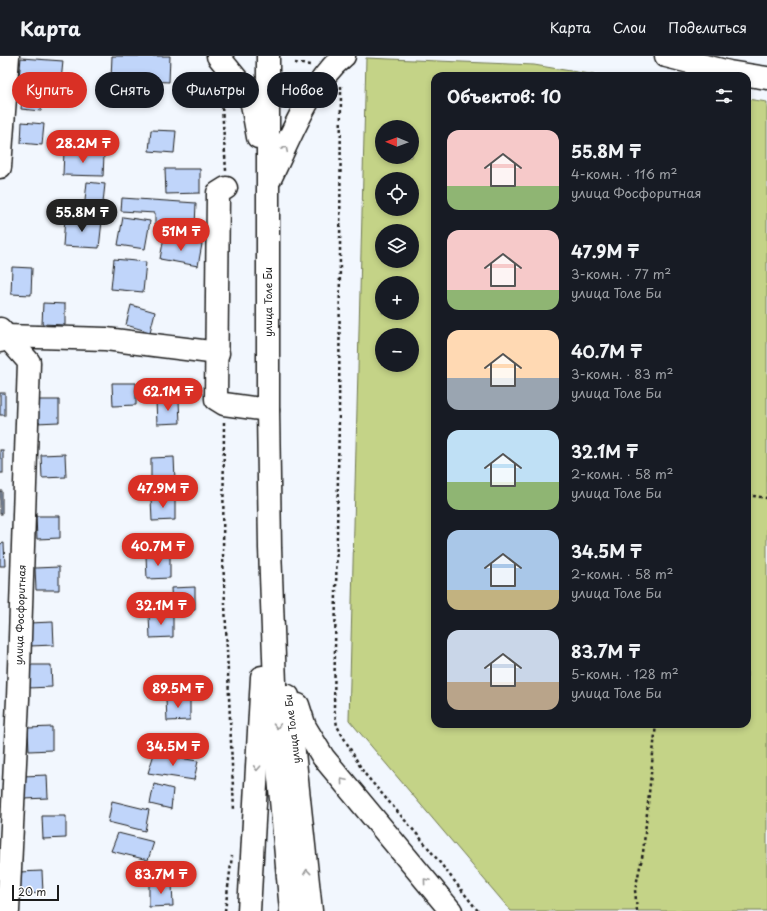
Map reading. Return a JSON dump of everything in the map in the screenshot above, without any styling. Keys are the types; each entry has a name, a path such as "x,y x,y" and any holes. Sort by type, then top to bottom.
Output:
{"main road":[{"path":"0,167 8,56"},
{"name":"улица Толе Би","path":"268,56 268,410 270,548 278,766 292,911"},
{"path":"268,184 309,98 332,68 344,56"},
{"path":"666,56 714,62 747,72"},
{"path":"219,57 244,88 252,104 268,184"},
{"path":"751,73 767,78"},
{"path":"226,188 218,193 218,353 216,399 224,404 268,410"},
{"path":"2,335 106,339 218,353"},
{"name":"улица Фосфоритная","path":"2,335 29,362 18,691 8,911"},
{"path":"249,911 270,548"},
{"name":"улица Толе Би","path":"270,548 296,762 311,911"},
{"path":"284,659 305,727 323,757 451,911"}],"path":[{"path":"219,57 226,188"},
{"path":"341,84 339,410 334,707 337,726 364,773 422,840 478,911"},
{"path":"224,404 223,558 234,814"},
{"path":"751,496 767,498"},
{"path":"637,911 635,890 643,853 656,728"},
{"path":"225,911 232,852"}],"green space":[{"path":"366,58 534,65 577,72 431,72 431,728 751,728 751,100 767,102 767,911 511,911 349,720"}],"building":[{"path":"112,56 170,56 169,82 164,82 164,72 111,72"},
{"path":"21,58 63,61 62,72 20,72"},
{"path":"21,108 41,108 41,111"},
{"path":"22,122 44,124 42,145 21,143"},
{"path":"151,130 176,131 174,153 149,151"},
{"path":"64,151 104,155 103,176 63,175"},
{"path":"165,169 200,169 200,193 166,194"},
{"path":"87,182 105,184 102,212 84,210"},
{"path":"122,198 196,203 195,227 155,224 155,213 121,211"},
{"path":"65,217 102,221 99,248 63,246"},
{"path":"123,217 150,221 145,249 118,245"},
{"path":"164,237 202,244 198,266 160,259"},
{"path":"114,259 146,262 143,292 111,289"},
{"path":"12,267 32,268 31,295 11,294"},
{"path":"43,303 65,304 65,325 42,324"},
{"path":"131,305 155,312 150,332 126,325"},
{"path":"112,383 136,383 136,405 113,406"},
{"path":"0,393 5,393 5,415 0,415"},
{"path":"35,400 59,400 59,422 36,423"},
{"path":"156,401 179,401 180,423 157,424"},
{"path":"0,450 3,450 3,473 0,473"},
{"path":"65,454 66,477 42,478 41,455"},
{"path":"174,457 175,480 151,480 151,458"},
{"path":"0,491 2,491 2,514 0,514"},
{"path":"175,497 175,520 152,521 151,498"},
{"path":"36,516 60,516 60,538 37,539"},
{"path":"4,543 5,566 0,566 0,544"},
{"path":"146,556 170,556 170,578 147,579"},
{"path":"59,567 59,590 36,590 35,568"},
{"path":"195,587 195,610 172,610 171,588"},
{"path":"173,614 173,637 150,638 149,615"},
{"path":"53,622 54,645 30,646 29,623"},
{"path":"27,665 51,665 52,687 28,688"},
{"path":"190,698 190,720 167,721 166,699"},
{"path":"52,727 52,750 29,751 28,728"},
{"path":"154,754 198,761 194,780 148,773"},
{"path":"47,775 48,798 24,799 23,776"},
{"path":"154,784 173,789 171,809 150,804"},
{"path":"112,801 149,810 145,831 108,822"},
{"path":"42,816 66,816 66,838 43,839"},
{"path":"118,833 154,842 148,860 111,851"},
{"path":"42,871 43,893 20,894 19,872"},
{"path":"172,883 173,906 149,907 149,884"}]}
